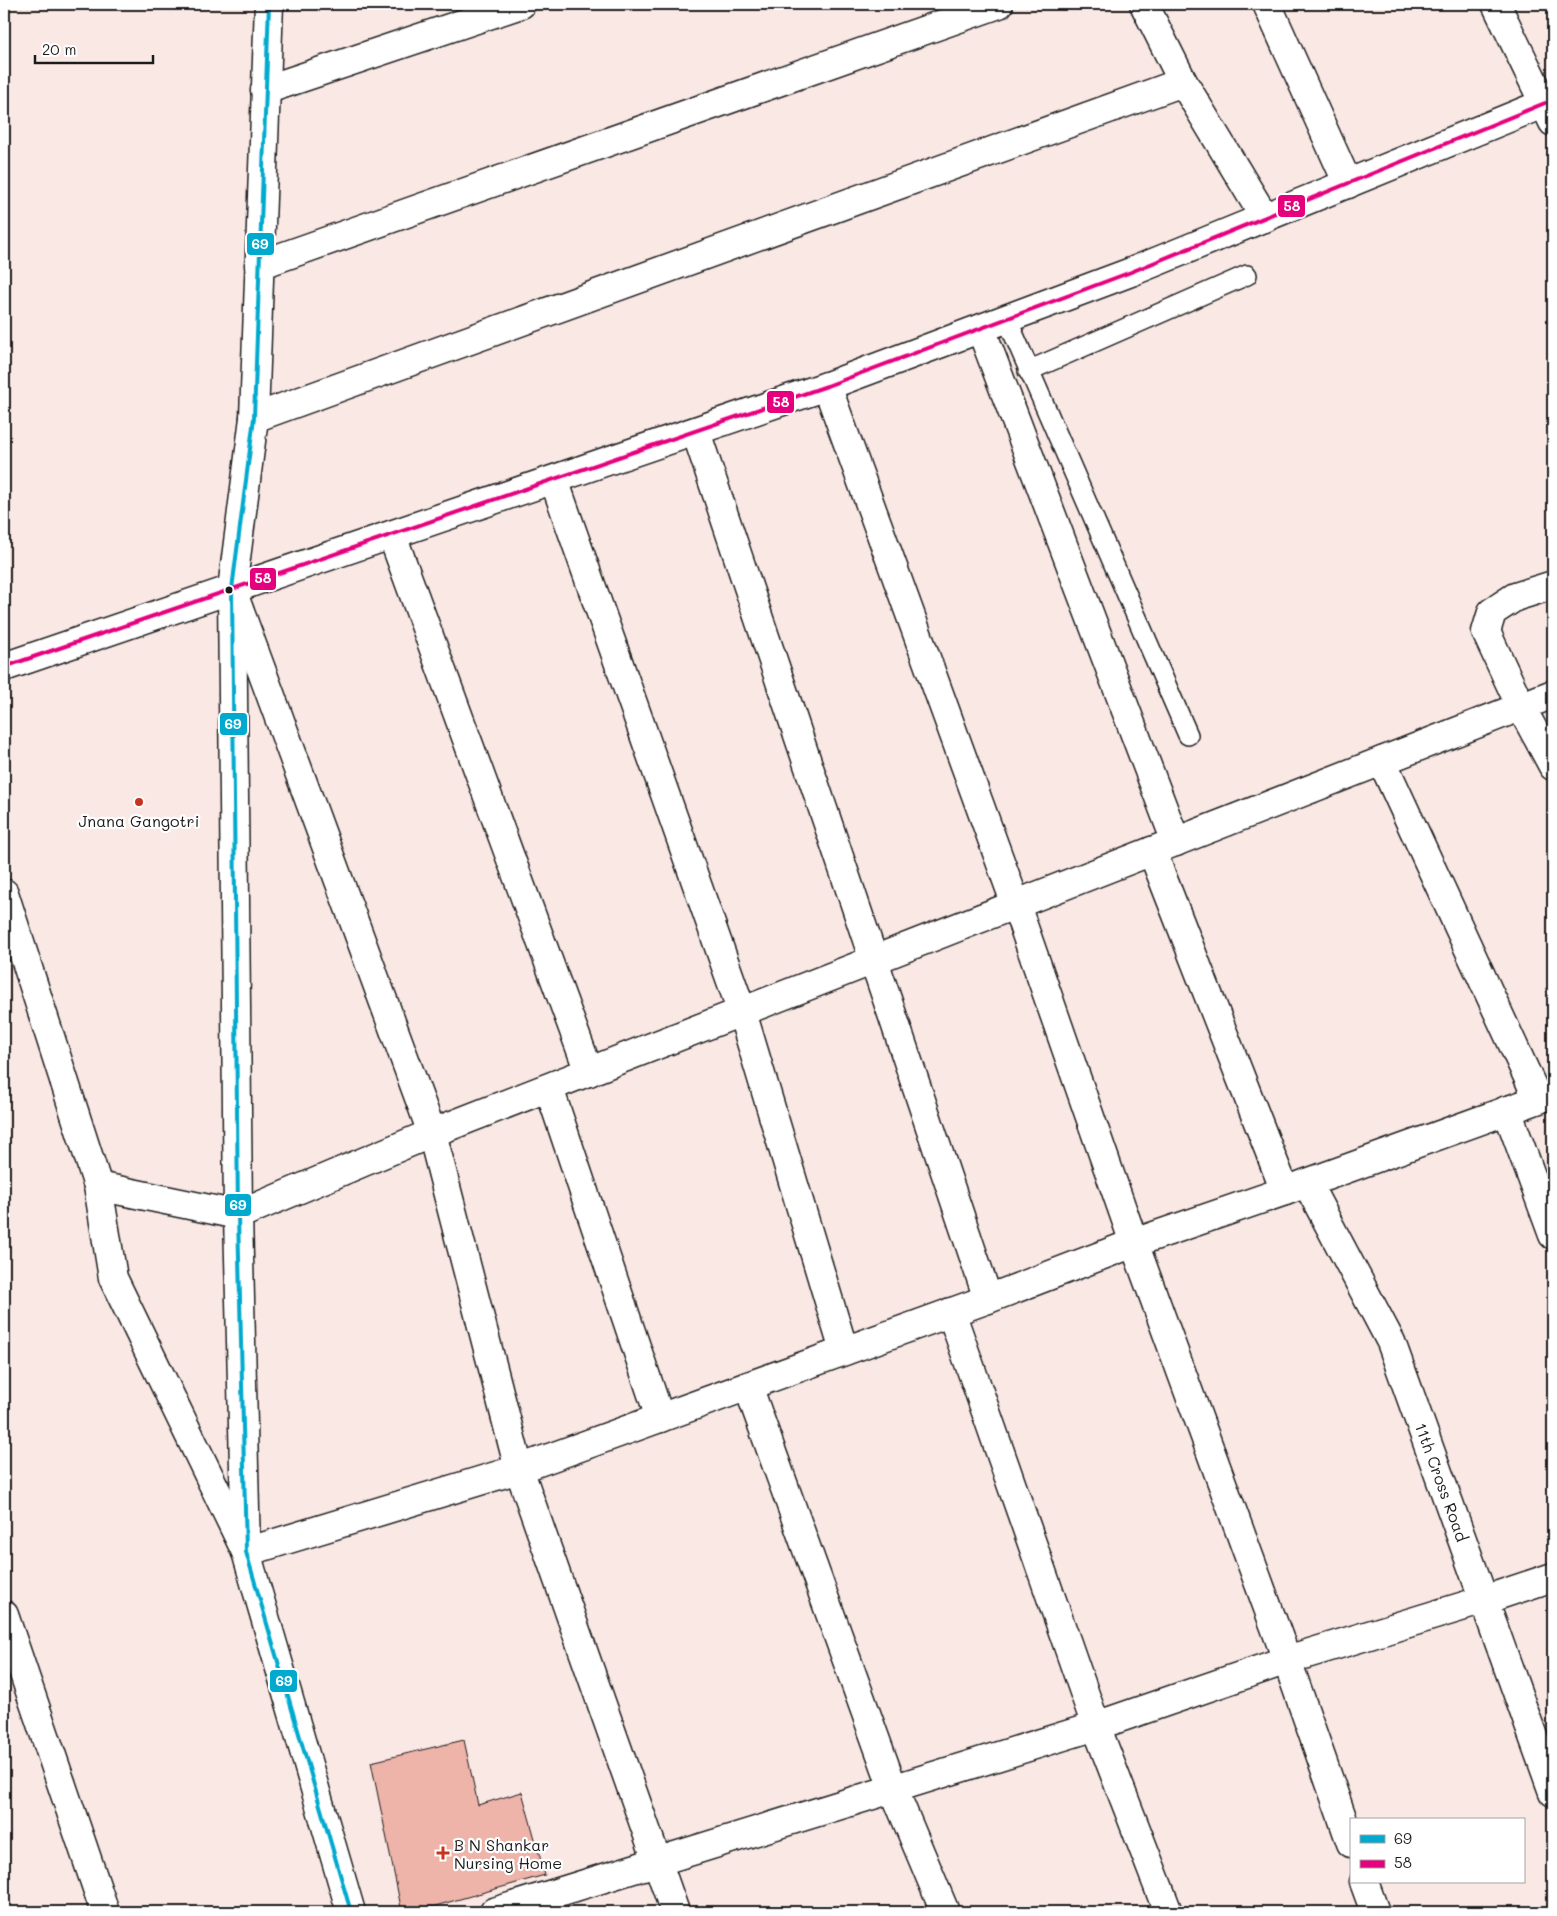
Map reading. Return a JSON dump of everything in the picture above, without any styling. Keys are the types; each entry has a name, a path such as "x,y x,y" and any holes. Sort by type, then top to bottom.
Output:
{"street":[{"path":"246,1552 238,1215 232,589 254,418 268,4"},
{"path":"266,90 474,12 521,4"},
{"path":"259,265 999,4"},
{"path":"1144,4 1183,82 1265,218"},
{"path":"1267,4 1348,184"},
{"path":"4,667 827,386 1131,272 1348,184 1549,112 1496,4"},
{"path":"254,418 1183,82"},
{"name":"11th Cross Road","path":"981,328 1164,847 1296,1187 1392,1342 1553,1792"},
{"path":"827,386 1016,905 1134,1242 1287,1660 1350,1840"},
{"path":"696,432 988,1299"},
{"path":"554,480 742,1012 844,1351"},
{"path":"392,535 589,1072"},
{"path":"1553,585 1515,597 1492,612 1486,632 1521,707 1553,766"},
{"path":"232,589 432,1133 519,1469 675,1912"},
{"path":"98,1186 238,1215 432,1133 1553,694"},
{"path":"246,1552 519,1469 988,1299 1134,1242 1296,1187 1546,1096 1382,761"},
{"path":"4,892 98,1186 113,1278 246,1552 351,1912"},
{"path":"549,1088 660,1418"},
{"path":"1507,1110 1553,1235"},
{"path":"951,1312 1096,1726 1168,1912"},
{"path":"748,1386 893,1788 945,1912"},
{"path":"494,1912 1096,1726 1287,1660 1484,1600 1553,1576"},
{"path":"4,1615 105,1912"},
{"path":"1365,1884 1375,1912"}],"lane":[{"path":"1028,371 1247,275"},
{"path":"1007,319 1188,735"}],"building":[{"path":"464,1740 478,1805 522,1792 545,1875 414,1912 402,1912 371,1762"}],"transit line":[{"name":"69","path":"269,4 254,418 232,589 238,1215 246,1552 351,1912"},
{"name":"58","path":"4,667 827,386 1131,272 1545,103"}],"place":[{"name":"Jnana Gangotri","path":"139,802"},
{"name":"B N Shankar Nursing Home","path":"443,1853"}]}
